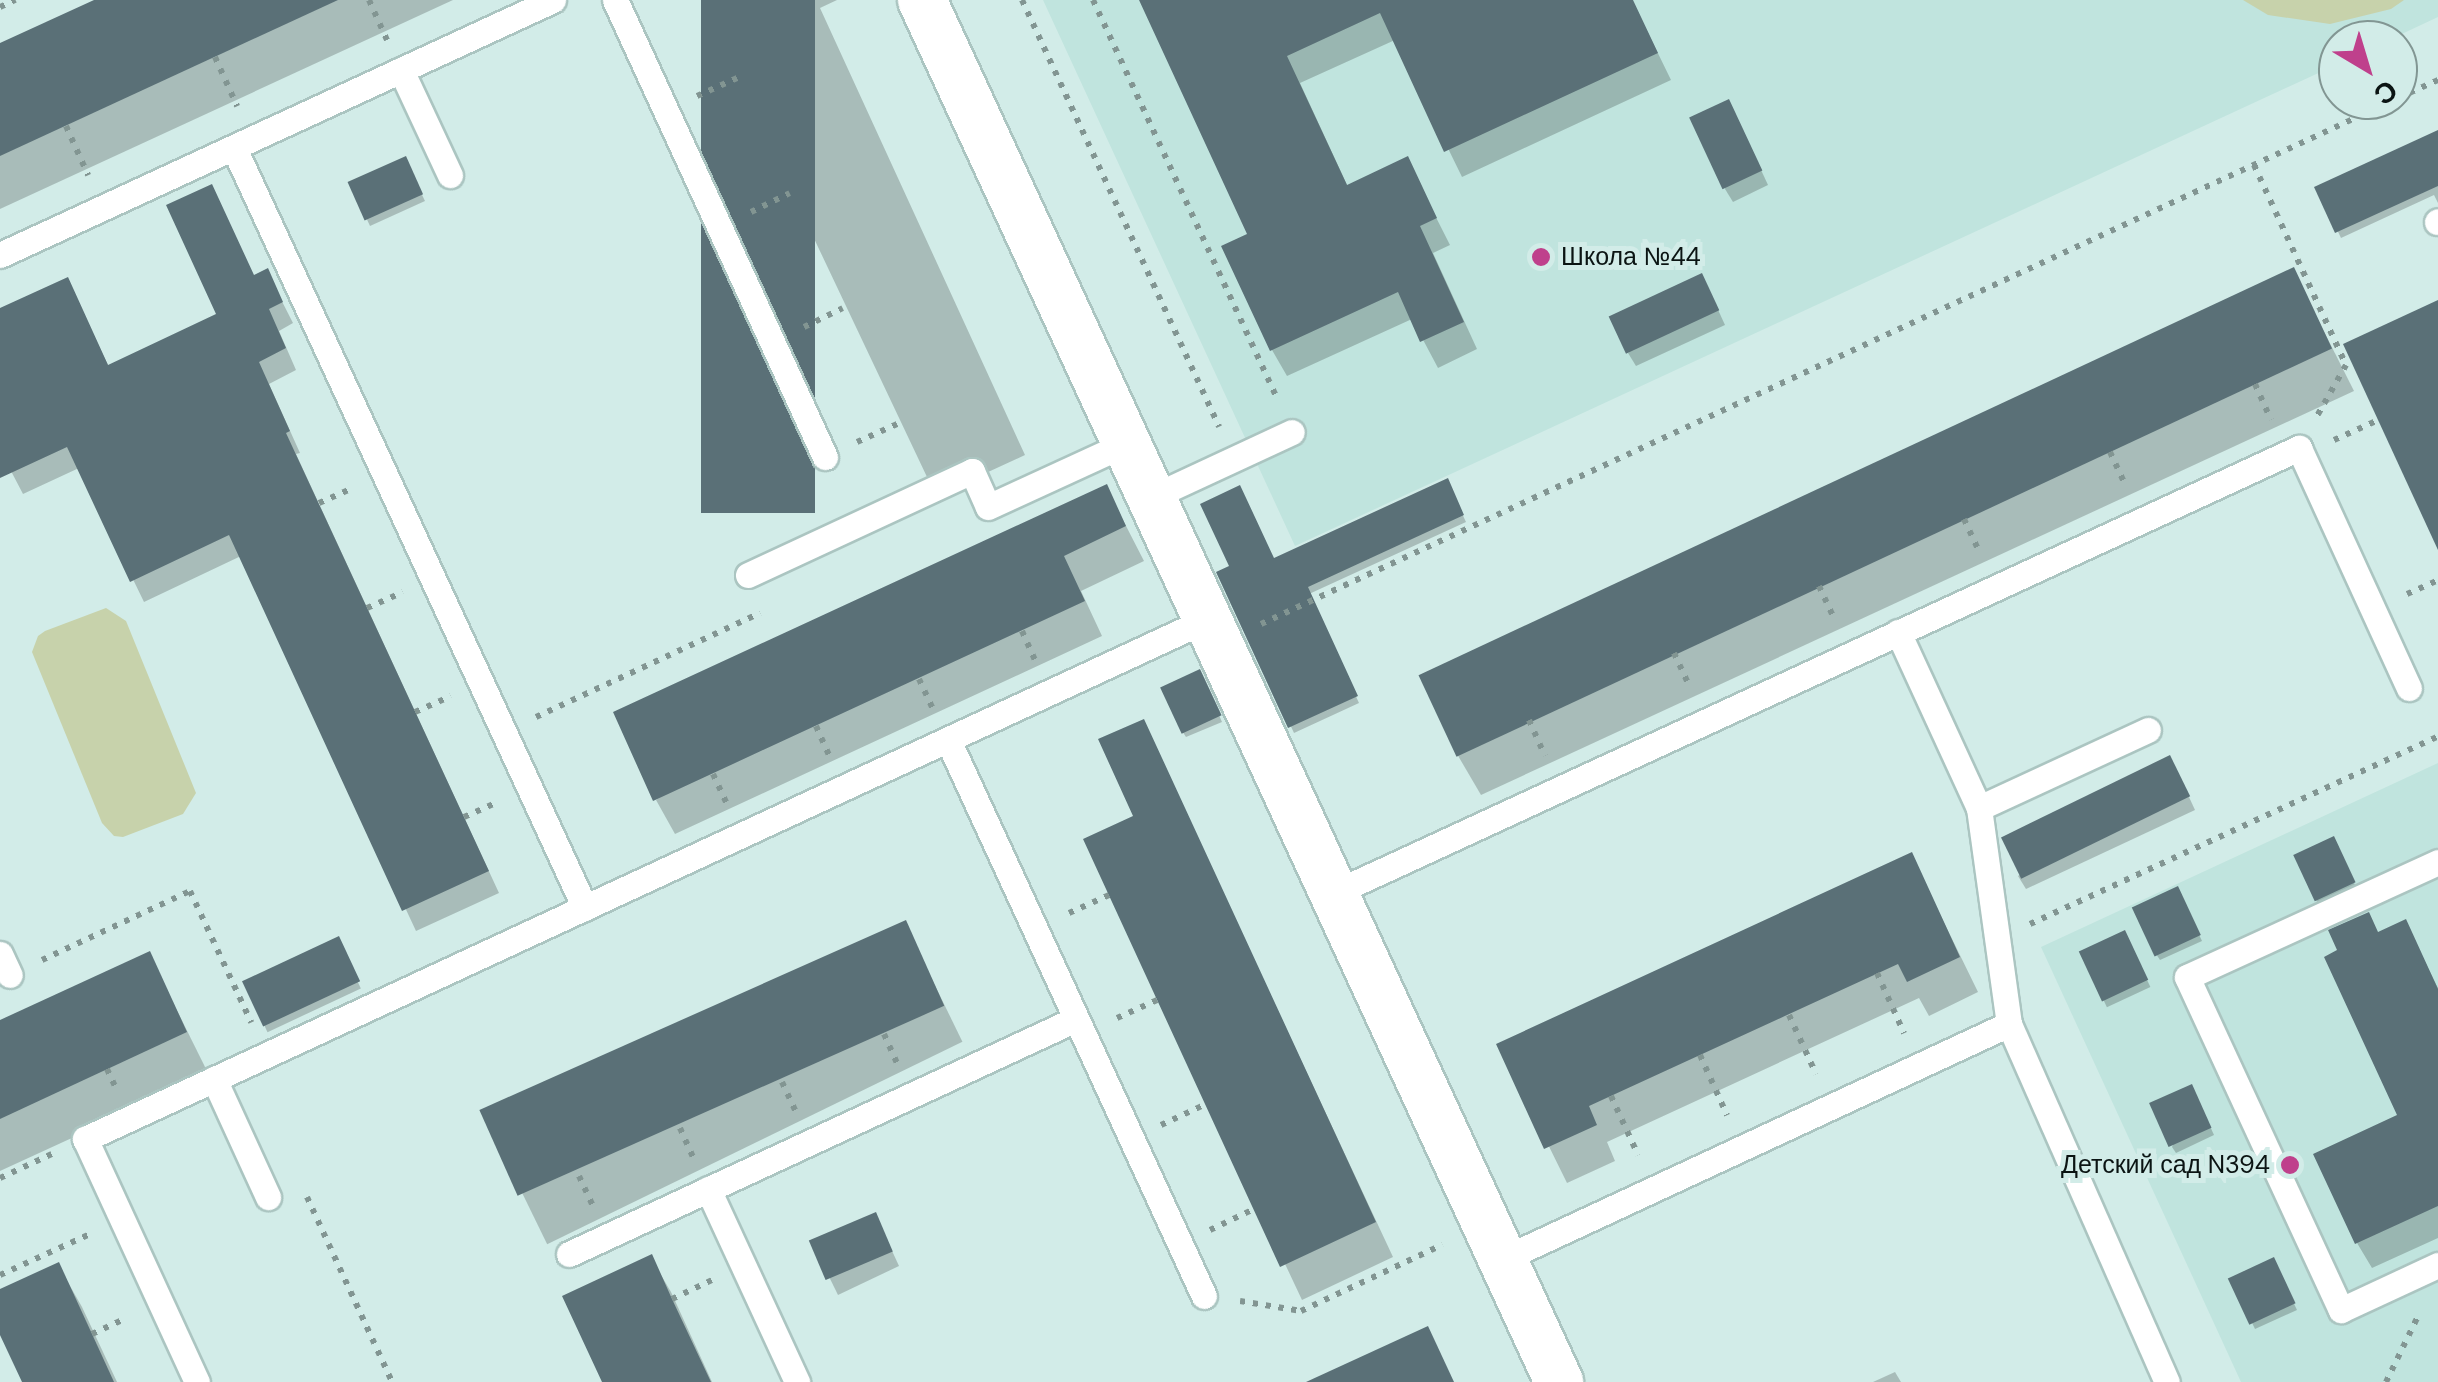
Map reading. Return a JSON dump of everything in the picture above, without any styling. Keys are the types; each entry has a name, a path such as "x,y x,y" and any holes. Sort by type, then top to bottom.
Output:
{"street":[{"path":"922,0 1560,1382"}],"lane":[{"path":"0,256 553,0"},
{"path":"615,0 826,457"},
{"path":"402,70 450,176"},
{"path":"243,143 585,908"},
{"path":"1152,497 1292,432"},
{"path":"748,575 972,471 988,507 1127,443"},
{"path":"1334,893 1898,632 2300,452 2409,688"},
{"path":"197,1382 85,1139 948,740 1214,632"},
{"path":"1898,632 1979,808 2009,1024 2167,1382"},
{"path":"1979,808 2148,730"},
{"path":"948,740 1204,1296"},
{"path":"2438,862 2187,977 2341,1310 2438,1265"},
{"path":"568,1254 1076,1018"},
{"path":"1495,1242 2009,1024"},
{"path":"214,1079 268,1197"},
{"path":"708,1189 797,1382"}],"path":[{"path":"0,7 15,0"},
{"path":"1022,0 1234,460"},
{"path":"1093,0 1292,432"},
{"path":"214,57 243,143"},
{"path":"1214,632 2351,120"},
{"path":"66,126 103,208"},
{"path":"2254,165 2346,365 2300,452"},
{"path":"2300,452 2378,420"},
{"path":"504,732 773,607"},
{"path":"1997,939 2438,736"},
{"path":"5,965 190,891 266,1055"},
{"path":"1877,973 1899,1020"},
{"path":"1789,1015 1810,1061"},
{"path":"1700,1056 1721,1102"},
{"path":"1611,1096 1632,1143"},
{"path":"0,1178 85,1139"},
{"path":"302,1188 392,1382"},
{"path":"0,1275 122,1219"},
{"path":"1204,1296 1301,1311 1495,1242"},
{"path":"2386,1382 2421,1311"}],"shaded area":[{"name":"Школа №44","path":"1043,0 2438,0 2438,17 2418,26 2418,20 2318,20 2318,73 1295,546"},
{"path":"2243,0 2404,0 2391,9 2346,20 2318,22 2268,15"},
{"path":"106,608 126,621 196,793 183,814 123,837 114,836 102,823 32,652 38,636 45,631"},
{"name":"Детский сад N394","path":"2438,763 2438,1382 2241,1382 2041,947"}],"building":[{"path":"94,0 338,0 0,156 0,43"},
{"path":"701,0 815,0 815,513 701,513"},
{"path":"1139,0 1633,0 1658,53 1444,152 1380,13 1287,56 1347,185 1408,156 1437,218 1420,226 1464,322 1420,342 1398,292 1270,351 1221,246 1247,234"},
{"path":"1729,99 1762,171 1723,189 1689,118"},
{"path":"2438,130 2438,186 2335,233 2314,187"},
{"path":"406,156 423,194 365,220 348,182"},
{"path":"212,184 254,275 268,268 283,302 269,309 286,348 259,362 290,431 286,433 489,871 402,911 229,535 130,582 67,447 0,478 0,308 68,277 108,365 216,314 166,205"},
{"path":"2294,267 2332,349 1457,757 1419,675"},
{"path":"1702,273 1719,310 1626,354 1609,317"},
{"path":"2438,300 2438,550 2343,344"},
{"path":"1448,478 1464,515 1308,587 1358,696 1288,728 1216,572 1229,566 1200,504 1240,485 1274,558"},
{"path":"1107,484 1126,526 1064,556 1085,601 653,801 613,712"},
{"path":"1200,669 1222,715 1182,734 1160,688"},
{"path":"1144,719 1376,1222 1280,1267 1083,839 1133,816 1098,739"},
{"path":"2170,755 2190,796 2021,879 2001,837"},
{"path":"2334,836 2356,882 2315,901 2293,855"},
{"path":"1912,852 1960,957 1907,982 1898,964 1589,1106 1597,1125 1544,1149 1496,1044"},
{"path":"2178,886 2201,935 2155,956 2132,908"},
{"path":"2369,912 2378,932 2406,919 2438,989 2438,1206 2355,1244 2313,1154 2397,1115 2324,957 2337,950 2328,930"},
{"path":"906,920 944,1006 518,1196 479,1110"},
{"path":"2125,930 2148,980 2102,1001 2079,952"},
{"path":"339,936 360,981 263,1027 242,981"},
{"path":"150,951 187,1032 0,1119 0,1020"},
{"path":"2192,1084 2212,1128 2169,1147 2149,1103"},
{"path":"876,1212 893,1252 826,1280 809,1241"},
{"path":"652,1254 711,1382 602,1382 562,1296"},
{"path":"2274,1257 2296,1303 2249,1325 2228,1279"},
{"path":"59,1262 114,1382 22,1382 0,1335 0,1289"},
{"path":"1428,1326 1454,1382 1306,1382"}],"place":[{"name":"Школа №44","path":"1541,257"},
{"name":"Детский сад N394","path":"2290,1165"}]}
